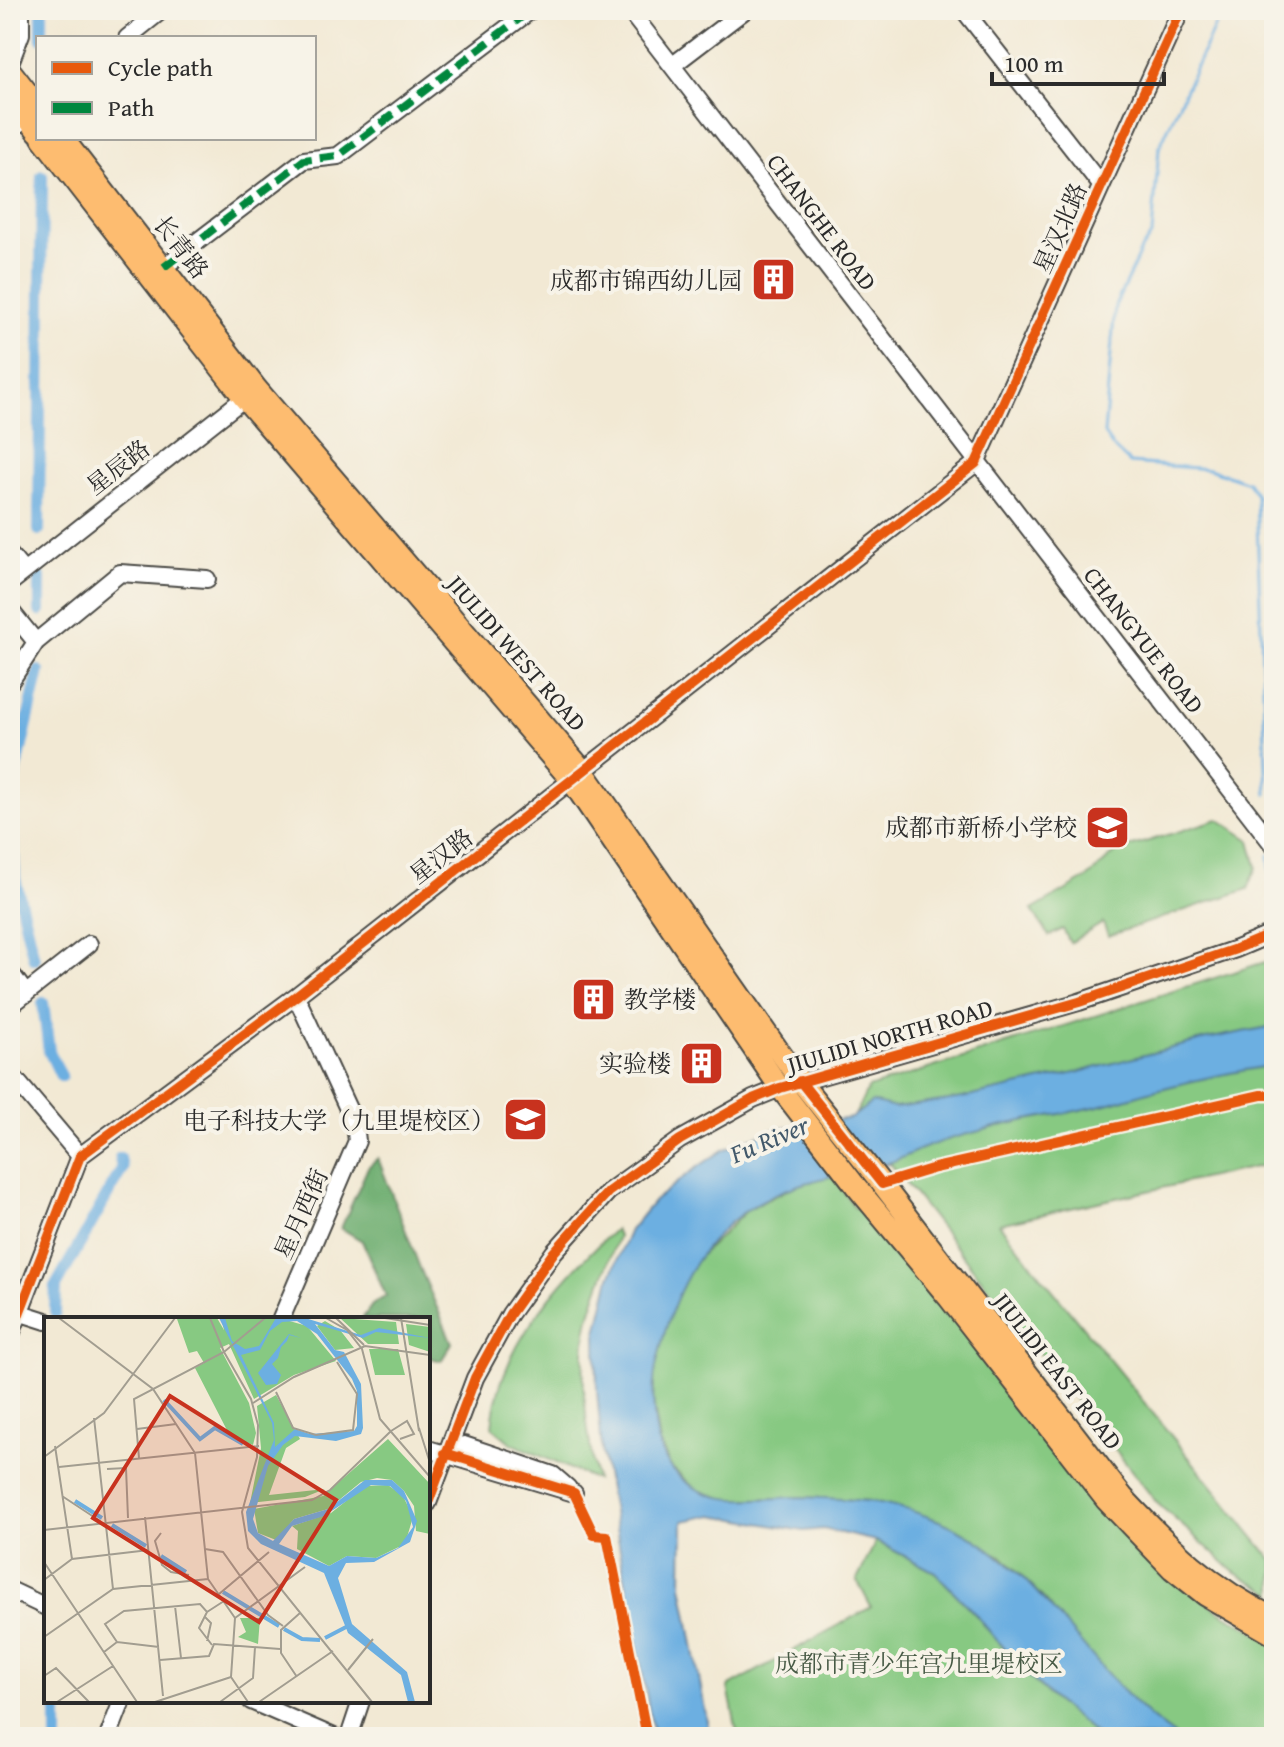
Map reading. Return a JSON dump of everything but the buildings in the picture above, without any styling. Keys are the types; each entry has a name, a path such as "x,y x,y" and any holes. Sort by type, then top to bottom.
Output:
{"main road":[{"path":"10,70 30,119"},
{"path":"10,95 30,119"},
{"path":"44,140 250,394"},
{"name":"长青路","path":"65,140 164,267 250,394"},
{"name":"JIULIDI WEST ROAD","path":"250,394 576,774 800,1081 833,1121"},
{"path":"576,774 780,1088 1106,1500 1140,1538 1205,1595 1274,1635"},
{"name":"JIULIDI EAST ROAD","path":"833,1121 1123,1497 1168,1545 1210,1581 1274,1618"}],"street":[{"path":"10,63 21,34 21,10"},
{"path":"130,36 162,10"},
{"path":"164,267 304,160 338,156 531,10"},
{"name":"CHANGHE ROAD","path":"629,10 976,463"},
{"path":"673,65 745,10"},
{"path":"964,10 1101,185"},
{"name":"星汉北路","path":"976,463 1181,10"},
{"name":"星辰路","path":"10,583 250,394"},
{"name":"星汉路","path":"80,1156 296,996 976,463"},
{"name":"CHANGYUE ROAD","path":"976,463 1274,846"},
{"path":"10,555 24,572"},
{"path":"10,682 36,642 120,573 207,579"},
{"path":"10,610 36,642"},
{"name":"JIULIDI NORTH ROAD","path":"430,1490 436,1451 510,1314 554,1252 608,1192 680,1140 753,1099 800,1081 1079,1002 1236,949 1274,933"},
{"path":"10,1006 89,944"},
{"path":"10,972 26,994"},
{"name":"星月西街","path":"282,1317 357,1141 355,1124 296,996"},
{"path":"10,1073 80,1156 10,1337"},
{"path":"21,1313 44,1320"},
{"path":"464,1445 553,1475 574,1493 458,1457 436,1451 464,1445"},
{"path":"10,1590 44,1606"},
{"path":"108,1737 121,1703"},
{"path":"256,1703 334,1737"},
{"path":"349,1737 360,1703"}],"green space":[{"path":"1218,819 1250,840 1257,867 1248,889 1108,936 1103,923 1070,943 1063,929 1049,936 1032,910 1087,878 1117,851"},
{"path":"1274,959 1274,1163 999,1224 1274,1562 1274,1594 1236,1573 1157,1503 854,1117 868,1088"},
{"path":"378,1158 452,1343 441,1361 430,1358 430,1317 363,1317 372,1305 386,1296 362,1241 341,1228 368,1167"},
{"path":"832,1176 855,1208 868,1209 1137,1549 1219,1611 1274,1642 1274,1737 1177,1737 1151,1720 1002,1556 871,1501 802,1497 729,1500 697,1490 671,1467 660,1443 653,1401 654,1372 667,1319 682,1284 699,1257 748,1209 801,1183"},
{"path":"615,1229 618,1236 595,1298 585,1337 587,1420 596,1480 511,1443 492,1427 506,1370 519,1343 553,1293"},
{"name":"成都市青少年宫九里堤校区","path":"876,1541 935,1572 1018,1666 1100,1737 738,1737 728,1687 871,1607 857,1580"}],"water":[{"name":"Fu River","path":"1274,1026 1274,1065 968,1134 892,1162 817,1180 766,1199 731,1222 715,1237 689,1273 671,1314 655,1370 654,1416 660,1446 673,1470 687,1483 702,1492 733,1499 802,1497 885,1504 937,1520 973,1538 1006,1562 1035,1590 1116,1683 1145,1712 1177,1737 1100,1737 1018,1666 935,1572 876,1541 823,1529 804,1531 713,1515 683,1521 682,1585 710,1737 654,1737 602,1451 596,1336 610,1277 630,1230 654,1201 723,1150 772,1130 851,1118 872,1102 895,1108 962,1098 1206,1039"}],"waterway":[{"path":"42,10 42,36"},
{"path":"1222,10 1159,148 1152,234 1141,250 1115,306 1104,434 1130,463 1209,469 1248,482 1256,495 1267,794"},
{"path":"39,530 42,176"},
{"path":"40,577 40,611"},
{"path":"10,798 39,671"},
{"path":"10,804 15,879 34,959"},
{"path":"1269,855 1272,895"},
{"path":"43,1003 49,1051 61,1076"},
{"path":"55,1312 56,1286 122,1169 120,1158"},
{"path":"57,1703 57,1737"}],"marked path":[{"path":"164,267 304,160 338,156 531,10"}],"cycle path":[{"path":"10,1337 80,1156 296,996 976,463 1181,10"},
{"path":"430,1498 475,1378 510,1314 554,1252 608,1192 680,1140 753,1099 780,1088 1079,1002 1236,949 1274,933"},
{"path":"800,1081 882,1184 935,1168 1261,1095 1274,1095"},
{"path":"445,1453 574,1493 594,1535 607,1536 647,1737"}],"place":[{"name":"成都市锦西幼儿园","path":"773,280"},
{"name":"成都市新桥小学校","path":"1108,827"},
{"name":"教学楼","path":"593,999"},
{"name":"实验楼","path":"702,1063"},
{"name":"电子科技大学（九里堤校区）","path":"526,1120"}]}
